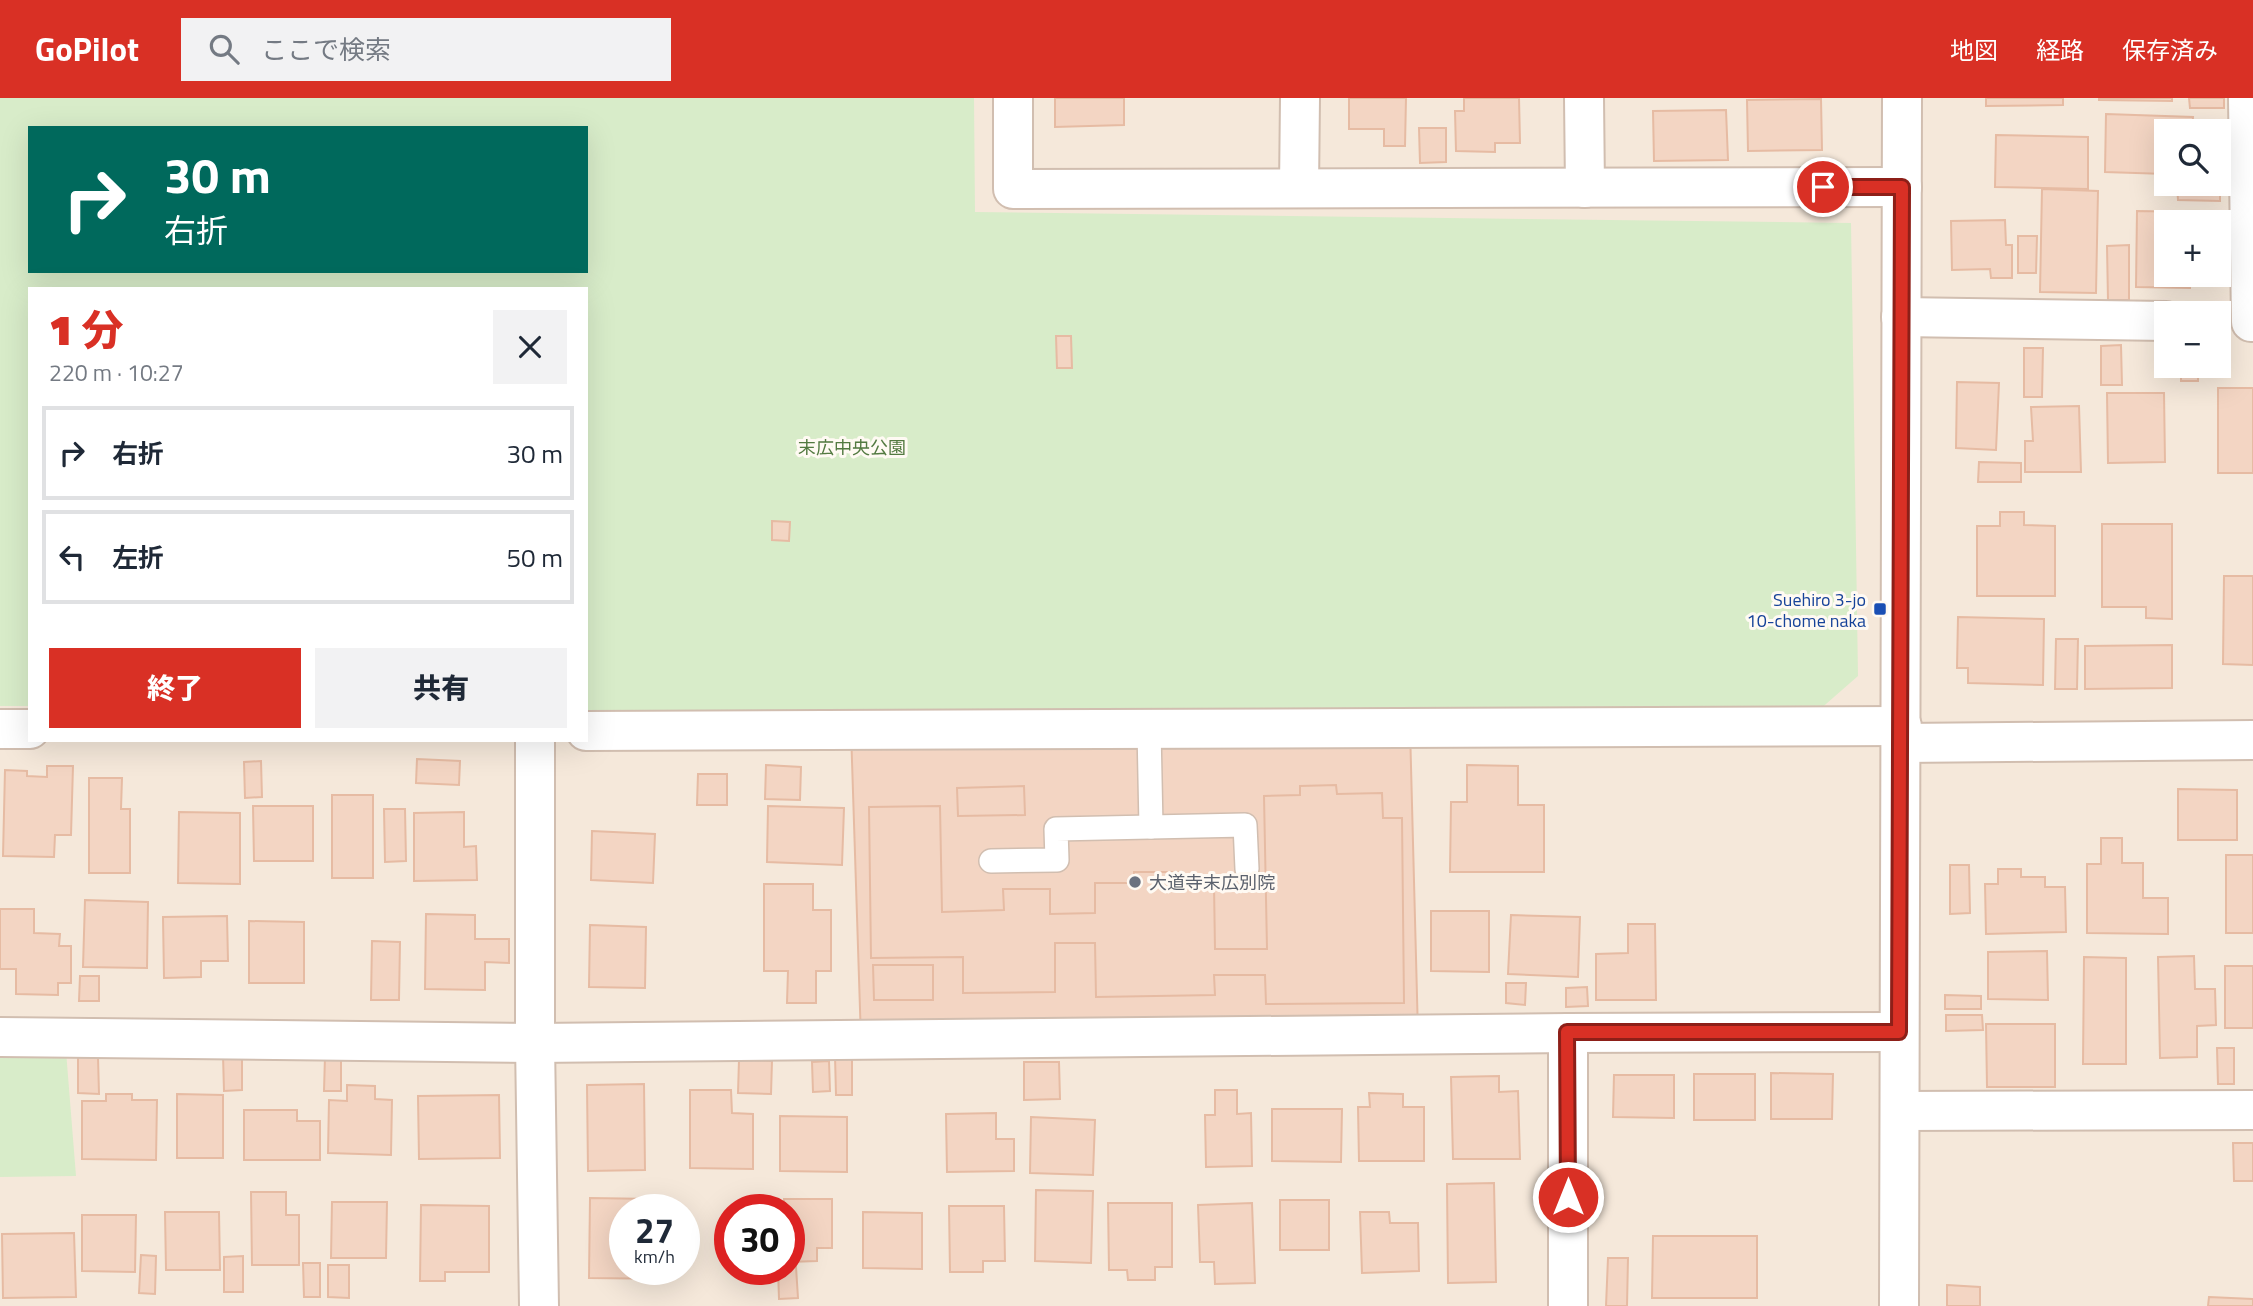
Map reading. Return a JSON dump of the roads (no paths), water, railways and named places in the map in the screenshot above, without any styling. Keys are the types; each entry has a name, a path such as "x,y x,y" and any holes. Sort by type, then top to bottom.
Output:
{"street":[{"path":"1013,98 1013,188 1902,187"},
{"path":"1300,98 1300,188"},
{"path":"1584,98 1585,188"},
{"path":"1899,1306 1902,98"},
{"path":"2241,322 2248,98"},
{"path":"1901,317 2154,321"},
{"path":"0,729 28,729"},
{"path":"588,731 1149,729 1902,734 2253,740"},
{"path":"534,742 539,1306"},
{"path":"0,1037 535,1043 1567,1032 1899,1032"},
{"path":"1567,1032 1568,1306"},
{"path":"1900,1111 2253,1110"}],"lane":[{"path":"1149,729 1152,827"},
{"path":"991,861 1056,860 1056,829 1245,825 1247,869"}],"place":[{"name":"Suehiro 3-jo 10-chome naka","path":"1880,609"},
{"name":"大道寺末広別院","path":"1135,882"}],"park label":[{"name":"末広中央公園","path":"852,447"}]}
